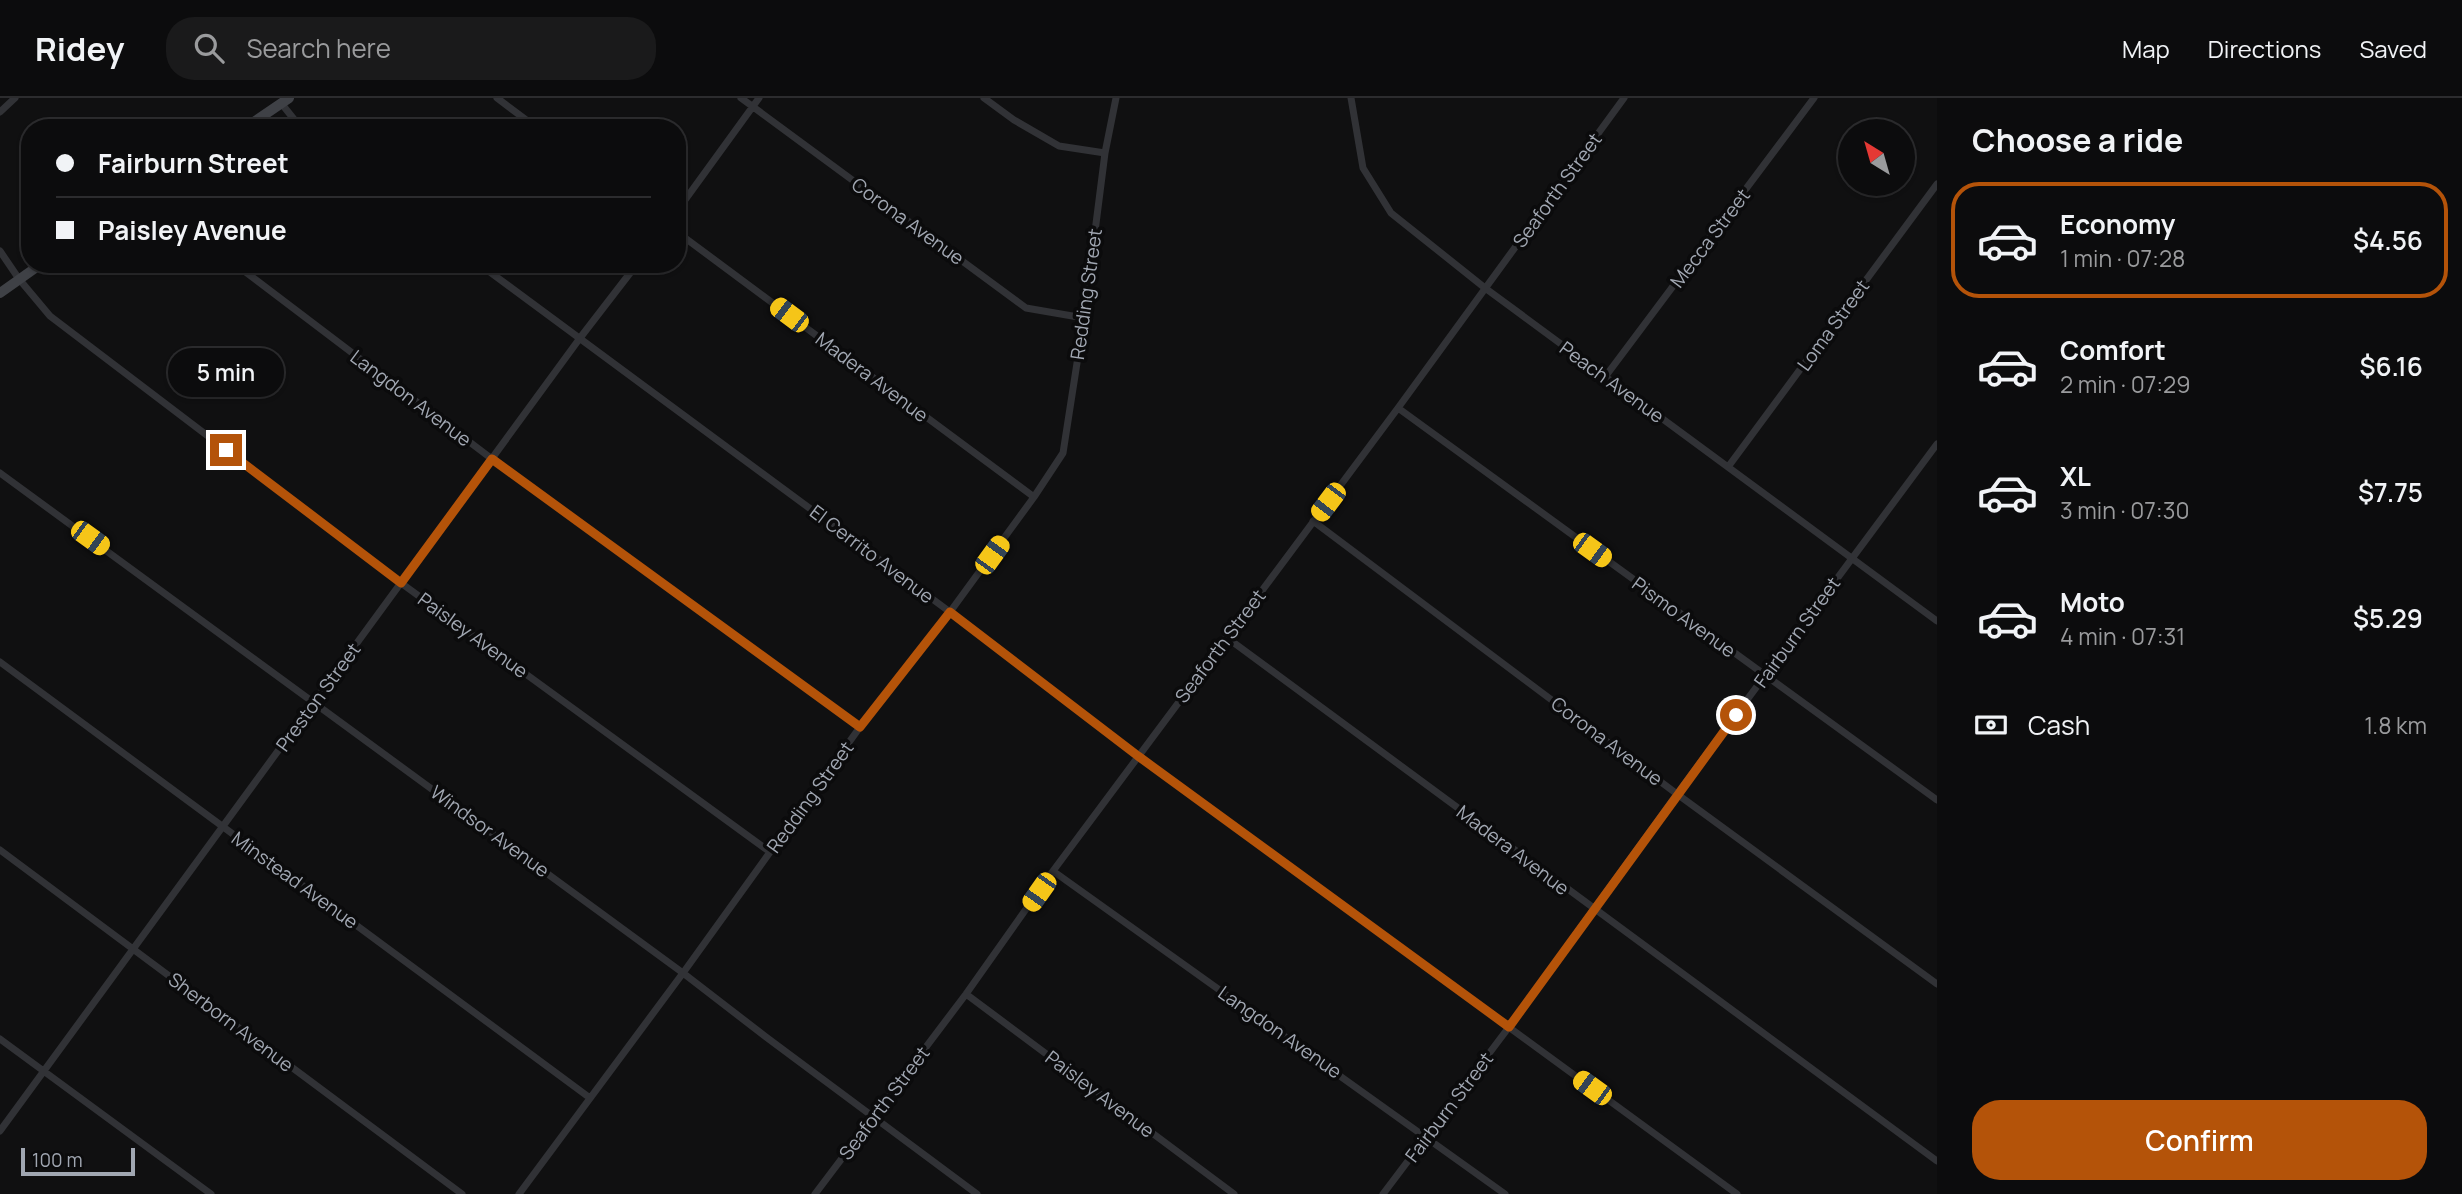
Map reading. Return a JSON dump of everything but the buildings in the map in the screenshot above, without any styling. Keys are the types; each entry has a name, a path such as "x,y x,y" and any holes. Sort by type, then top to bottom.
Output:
{"street":[{"path":"0,112 15,98"},
{"path":"497,98 525,119"},
{"name":"Corona Avenue","path":"741,98 1026,308 1084,318"},
{"path":"686,199 759,98"},
{"path":"984,98 1014,120 1059,146 1105,153"},
{"name":"Redding Street","path":"519,1194 683,973 860,727 950,612 1063,453 1105,153 1116,98"},
{"name":"Peach Avenue","path":"1351,98 1363,168 1391,213 1485,288 1937,621"},
{"name":"Seaforth Street","path":"816,1194 1624,98"},
{"name":"Mecca Street","path":"1605,377 1814,98"},
{"path":"258,119 285,101 296,119"},
{"name":"Loma Street","path":"1728,467 1937,184"},
{"name":"Madera Avenue","path":"686,239 1034,497"},
{"name":"Paisley Avenue","path":"0,251 50,316 401,583 770,852"},
{"path":"0,292 28,273"},
{"name":"Langdon Avenue","path":"246,273 492,459 860,727"},
{"name":"El Cerrito Avenue","path":"491,273 950,612 1138,756 1737,1194"},
{"name":"Preston Street","path":"0,1131 630,273"},
{"name":"Pismo Avenue","path":"1398,408 1937,800"},
{"name":"Fairburn Street","path":"1383,1194 1509,1027 1677,794 1937,444"},
{"name":"Windsor Avenue","path":"0,473 683,973 977,1194"},
{"name":"Corona Avenue","path":"1313,521 1677,794 1937,984"},
{"name":"Madera Avenue","path":"1226,637 1937,1161"},
{"name":"Minstead Avenue","path":"0,662 590,1098"},
{"name":"Sherborn Avenue","path":"0,850 462,1194"},
{"name":"Langdon Avenue","path":"1053,871 1505,1194"},
{"name":"Paisley Avenue","path":"966,994 1234,1194"},
{"path":"0,1039 211,1194"}],"route":[{"path":"226,450 401,583 492,459 860,727 950,612 1138,756 1509,1027 1736,715"}]}
